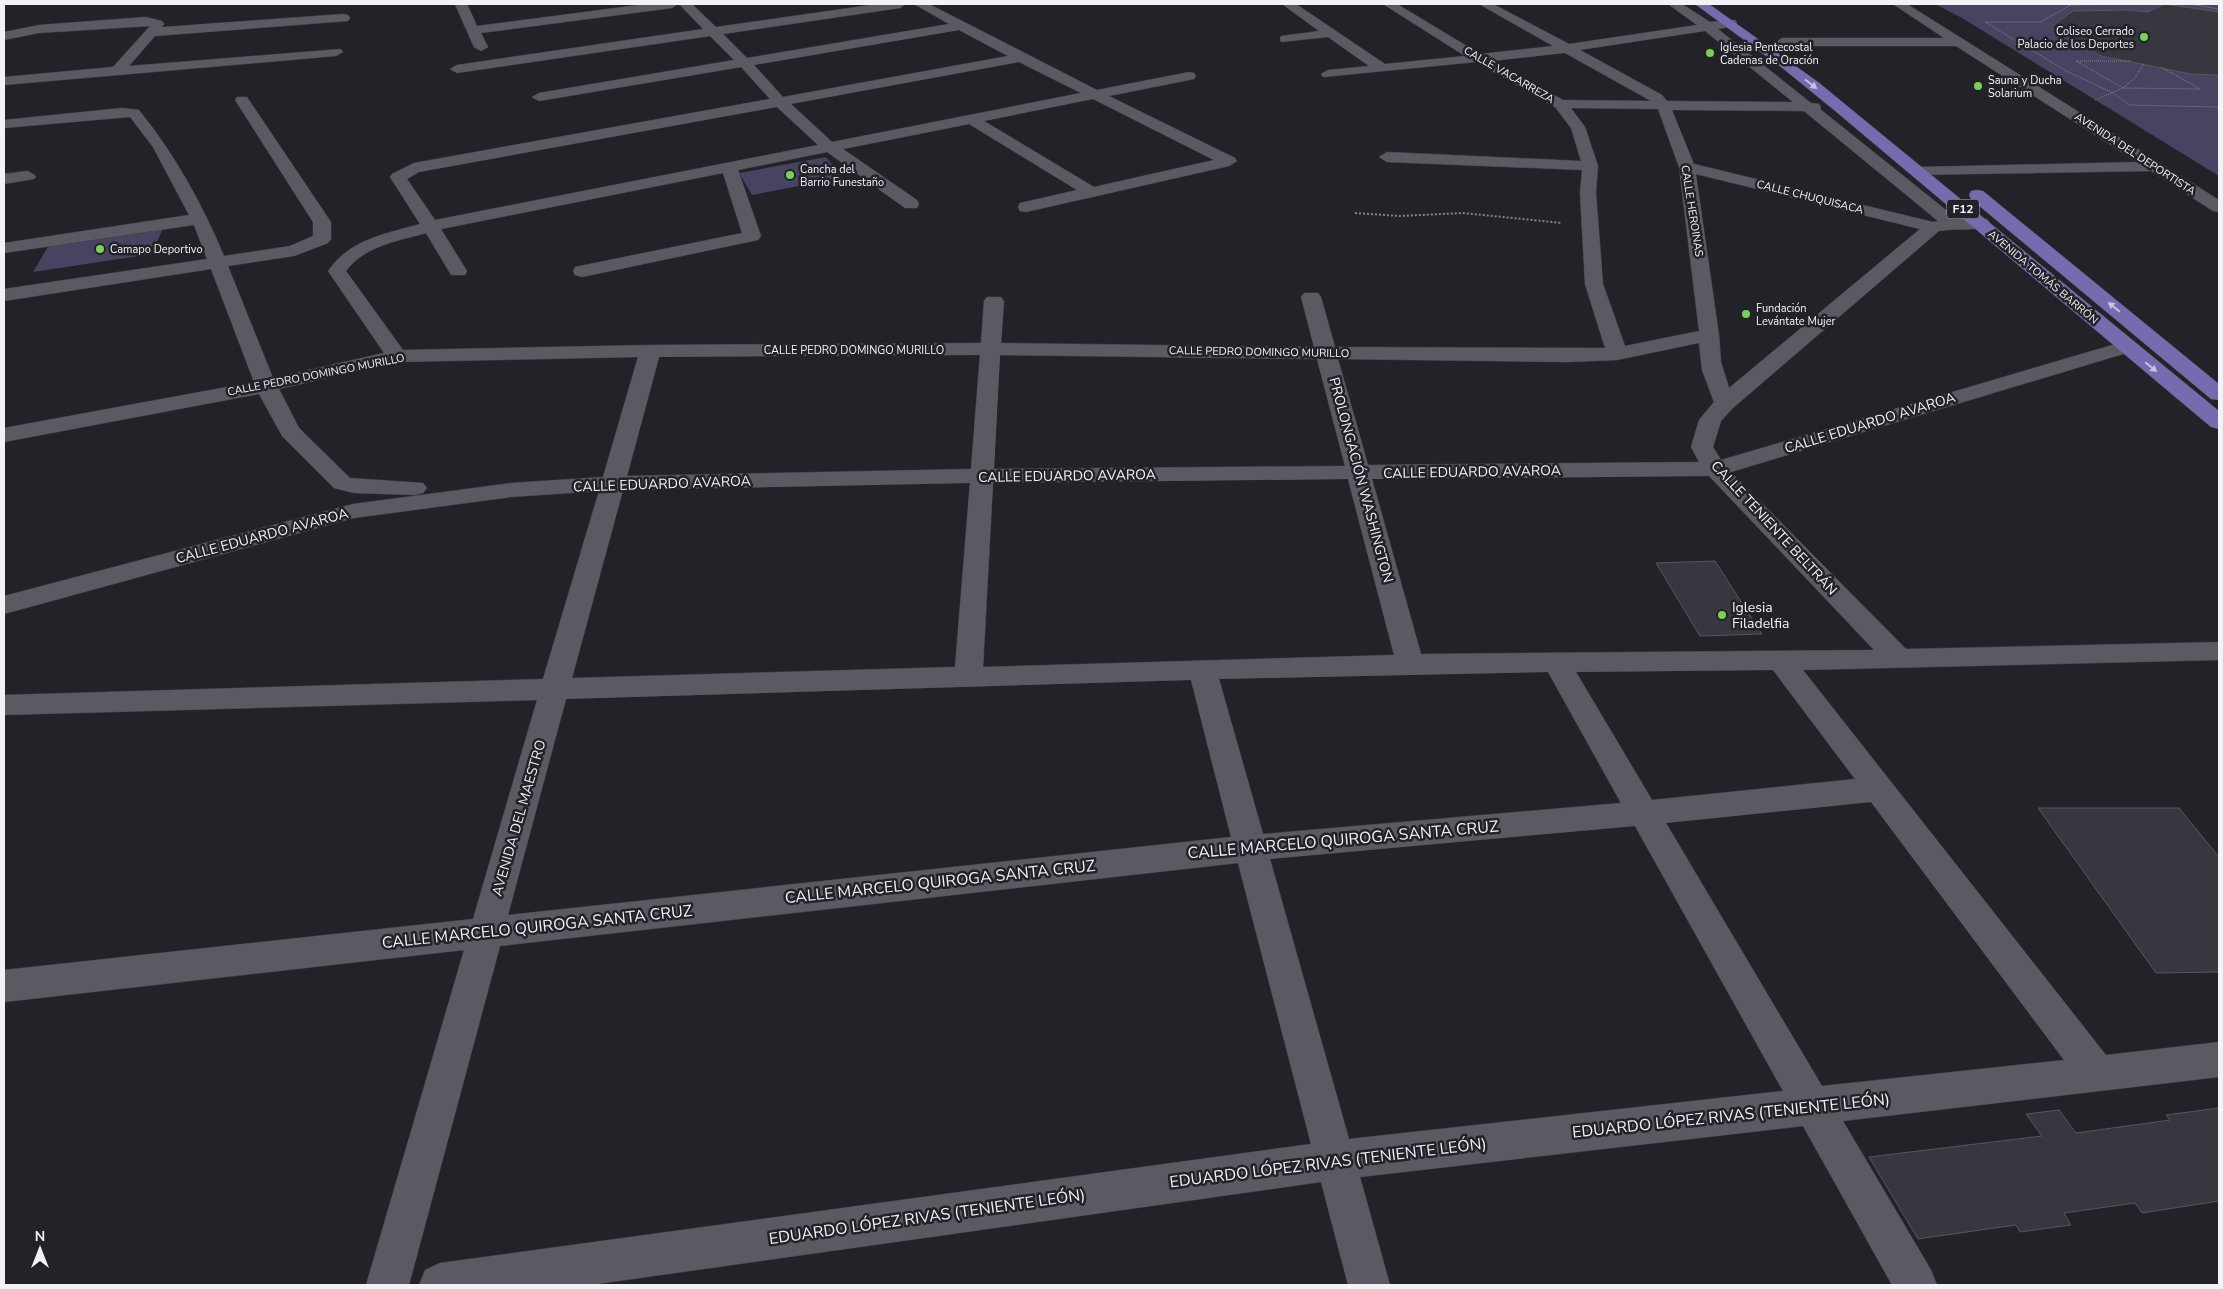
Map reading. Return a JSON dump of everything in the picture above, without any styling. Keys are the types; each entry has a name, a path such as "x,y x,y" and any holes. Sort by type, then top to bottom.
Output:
{"main road":[{"name":"AVENIDA TOMÁS BARRÓN","path":"1701,4 1731,24 1840,106 2126,347 2219,422"},
{"path":"1725,4 1782,42 1843,89"},
{"name":"AVENIDA TOMÁS BARRÓN","path":"1926,154 2219,394"}],"street":[{"path":"461,4 490,64"},
{"path":"473,30 672,4"},
{"path":"685,4 745,63 779,101 828,146 911,204"},
{"path":"457,69 900,4"},
{"path":"920,4 1020,58 1229,161 1026,207"},
{"path":"1288,4 1382,68"},
{"name":"CALLE VACARREZA","path":"1389,4 1478,58 1560,104 1578,127 1590,166 1588,193 1594,284 1617,354"},
{"path":"1488,5 1507,4"},
{"path":"1674,4 1707,26 1806,107 1943,225 1981,223"},
{"name":"AVENIDA DEL DEPORTISTA","path":"1899,4 2219,207"},
{"name":"AVENIDA DEL DEPORTISTA","path":"1918,4 2219,191"},
{"path":"1488,5 1564,49 1657,98 1664,107"},
{"path":"150,32 344,18"},
{"path":"4,36 40,29 146,21 158,24 117,71"},
{"path":"1328,74 1564,49 1707,26 1731,24"},
{"path":"539,97 961,26"},
{"path":"1286,39 1329,33"},
{"path":"1782,42 1979,41"},
{"path":"4,81 336,52"},
{"path":"458,271 398,177 414,168 1020,58"},
{"path":"397,356 337,272 343,260 357,249 430,226 1189,76"},
{"path":"4,295 294,251 322,239 322,222 242,100"},
{"path":"1560,104 1664,107 1840,106"},
{"name":"CALLE HEROINAS","path":"1664,107 1687,167 1709,335 1708,358 1713,376 1725,403"},
{"path":"4,124 122,112 134,113 160,146 200,219 266,386 290,431 342,483 354,486 501,491"},
{"path":"970,119 1093,193"},
{"path":"1386,157 1590,166"},
{"path":"1918,172 2178,165"},
{"path":"582,271 752,236 729,166"},
{"name":"CALLE CHUQUISACA","path":"1687,167 1943,225"},
{"path":"4,179 28,176"},
{"path":"4,248 200,219"},
{"name":"CALLE TENIENTE BELTRÁN","path":"1899,659 1715,470 1702,447 1710,420 1725,403 1943,225"},
{"name":"PROLONGACIÓN WASHINGTON","path":"1311,297 1410,664"},
{"path":"968,676 994,301"},
{"name":"CALLE PEDRO DOMINGO MURILLO","path":"4,435 266,386 397,356 650,351 991,349 1568,356 1617,354 1709,335"},
{"name":"CALLE EDUARDO AVAROA","path":"4,606 352,511 501,491 613,483 982,476 1715,470 2126,347"},
{"name":"AVENIDA DEL MAESTRO","path":"387,1285 650,351"},
{"path":"4,705 555,687 1410,664 1899,659 2219,651"},
{"path":"1780,660 1877,789 2098,1074"},
{"path":"1557,663 1916,1285"},
{"path":"1202,670 1369,1285"},
{"name":"CALLE MARCELO QUIROGA SANTA CRUZ","path":"4,986 1250,848 1643,813 1877,789"},
{"name":"EDUARDO LÓPEZ RIVAS (TENIENTE LEÓN)","path":"440,1285 1335,1160 1814,1108 2219,1060"}],"path":[{"path":"2125,4 2071,4 2042,22 1985,22 2066,71 2111,92 2130,105 2219,107"},
{"path":"2190,4 2219,9"},
{"path":"2123,88 2076,60 2131,61"},
{"path":"2123,88 2135,78 2144,63"},
{"path":"2073,100 2094,100 2123,88 2200,89 2161,67"},
{"path":"1355,213 1400,216 1464,213 1506,219 1590,225"}],"shaded area":[{"path":"1935,4 2219,4 2219,176 1962,18"},
{"name":"Cancha del Barrio Funestaño","path":"826,157 842,178 752,195 739,173"},
{"name":"Camapo Deportivo","path":"163,228 152,254 33,272 49,245"}],"building":[{"name":"Coliseo Cerrado Palacio de los Deportes","path":"2164,4 2219,12 2219,75 2191,74 2101,56 2051,27 2073,11 2128,10 2148,12"},
{"path":"1715,561 1762,634 1700,636 1656,563"},
{"path":"2038,808 2179,808 2219,857 2219,972 2156,973"},
{"path":"2219,1108 2219,1201 2142,1213 2135,1203 2064,1213 2071,1225 2020,1232 2016,1225 1918,1239 1869,1157 2042,1136 2026,1114 2059,1110 2076,1133 2170,1120 2166,1115"}],"place":[{"name":"Coliseo Cerrado Palacio de los Deportes","path":"2144,37"},
{"name":"Iglesia Pentecostal Cadenas de Oración","path":"1710,53"},
{"name":"Sauna y Ducha Solarium","path":"1978,86"},
{"name":"Cancha del Barrio Funestaño","path":"790,175"},
{"name":"Camapo Deportivo","path":"100,249"},
{"name":"Fundación Levántate Mujer","path":"1746,314"},
{"name":"Iglesia Filadelfia","path":"1722,615"}]}
